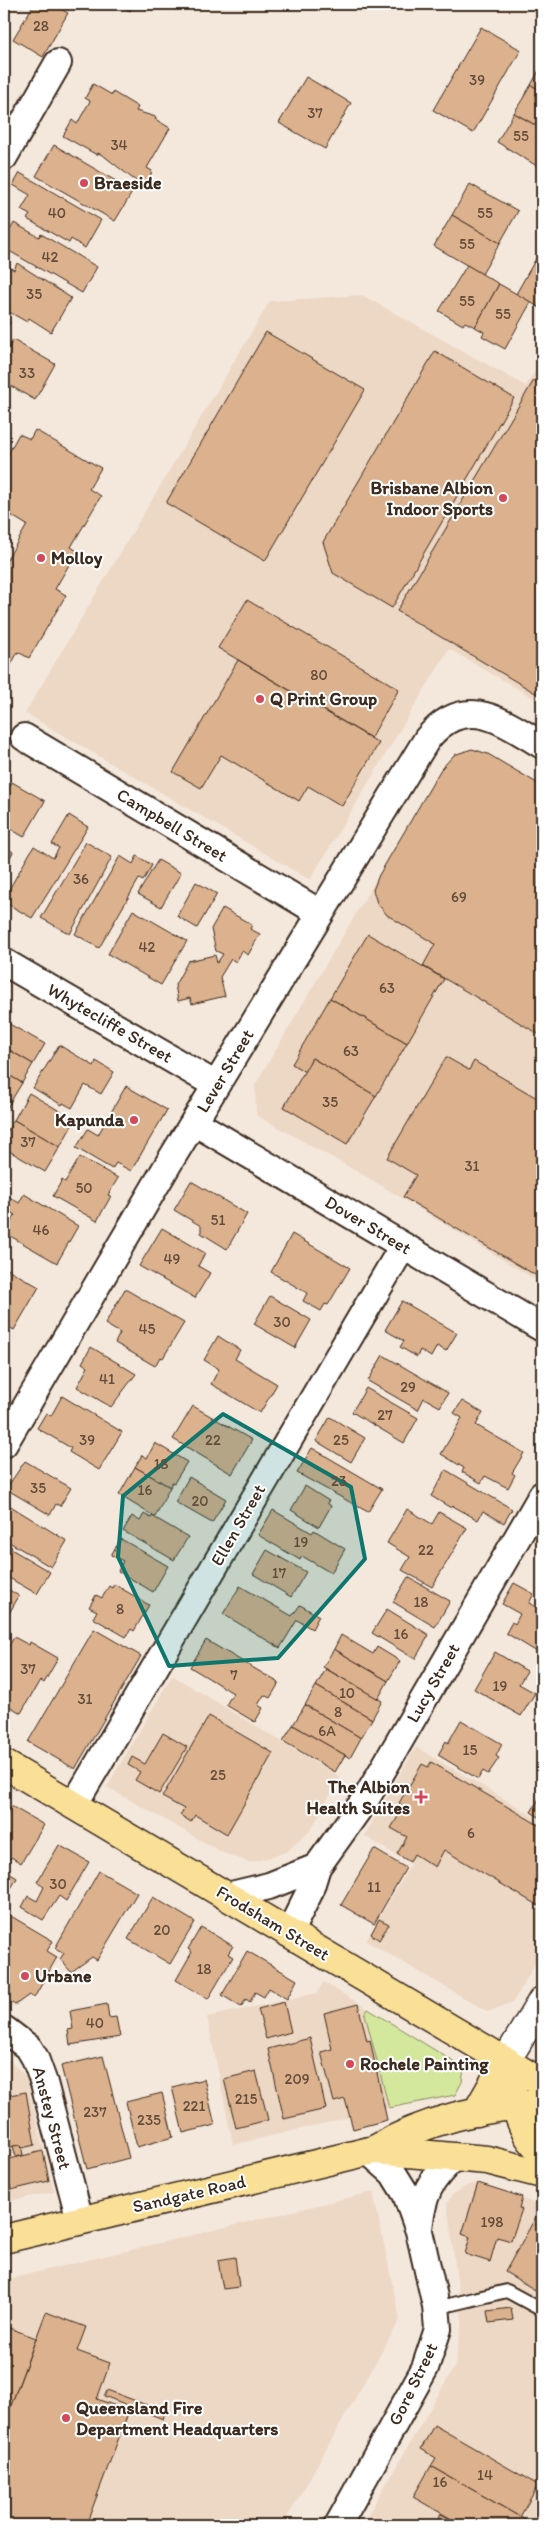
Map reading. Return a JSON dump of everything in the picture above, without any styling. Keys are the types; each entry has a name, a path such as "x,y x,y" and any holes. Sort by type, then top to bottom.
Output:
{"highway":[{"name":"Frodsham Street","path":"4,1764 542,2083"},
{"path":"506,2061 530,2105 526,2131 542,2151"},
{"path":"477,2112 506,2061"},
{"name":"Sandgate Road","path":"4,2238 371,2151 416,2129 477,2112 530,2105"},
{"name":"Sandgate Road","path":"371,2151 487,2160 542,2174"}],"street":[{"path":"4,157 58,63"},
{"name":"Lever Street","path":"4,1444 216,1085 427,739 444,723 464,714 478,713 494,717 542,745"},
{"name":"Campbell Street","path":"24,737 320,913"},
{"name":"Whytecliffe Street","path":"4,962 216,1085"},
{"name":"Dover Street","path":"194,1122 542,1328"},
{"name":"Ellen Street","path":"74,1805 403,1246"},
{"name":"Lucy Street","path":"290,1933 309,1893 317,1867 367,1797 542,1495"},
{"path":"227,1896 269,1886 317,1867"},
{"path":"506,2061 542,2001"},
{"name":"Anstey Street","path":"4,2029 19,2039 35,2058 44,2083 80,2220"},
{"name":"Gore Street","path":"338,2525 429,2360 438,2329 436,2308 419,2231 406,2194 397,2178 371,2151"},
{"name":"Gore Street","path":"419,2231 421,2208 430,2183 455,2157"}],"lane":[{"path":"436,2308 507,2291 542,2310"}],"highlighted area":[{"path":"223,1414 351,1487 365,1559 278,1658 169,1666 118,1557 123,1496"}],"shaded area":[{"path":"362,295 526,386 542,359 542,703 449,649 310,880 25,713 270,301"},
{"path":"472,749 488,754 542,787 542,1284 372,1180 256,1115 255,1085 441,769 454,755"},
{"path":"172,1675 340,1777 311,1830 286,1852 251,1863 223,1853 107,1787"},
{"path":"416,1747 542,1821 542,1952 513,2002 488,2012 366,1941 411,1864 364,1836"},
{"path":"323,1982 368,2009 365,2014 389,2108 233,2145 207,2017 317,1993"},
{"path":"4,2054 26,2077 54,2192 4,2202"},
{"path":"478,2183 542,2206 542,2525 362,2525 455,2366 462,2320 447,2203 452,2195 466,2186"},
{"path":"373,2192 400,2320 283,2525 4,2525 4,2280"}],"green space":[{"path":"368,2009 464,2068 462,2082 455,2095 389,2108 365,2014"}],"building":[{"path":"34,4 52,4 68,13 43,57 13,39"},
{"path":"118,4 134,4 130,11"},
{"path":"481,27 521,50 473,133 433,110"},
{"path":"542,65 542,91 531,85"},
{"path":"306,77 351,103 325,149 279,123"},
{"path":"93,84 112,95 113,92 138,107 136,111 156,117 155,119 170,128 147,168 152,171 146,189 104,156 98,153 97,155 63,136 72,120 77,124 90,101 85,98"},
{"path":"531,85 542,91 542,129 514,113"},
{"path":"514,113 542,129 542,169 497,142"},
{"name":"Braeside","path":"54,145 133,191 115,221 36,176"},
{"path":"20,173 101,220 85,248 71,239 69,243 27,219 30,215 21,210 30,195 13,185"},
{"path":"470,184 518,211 500,243 452,215"},
{"path":"452,215 500,243 482,274 434,246"},
{"path":"14,223 39,237 41,234 97,267 82,293 4,248 4,241"},
{"path":"542,248 542,267 534,262"},
{"path":"534,262 542,267 542,309 516,294"},
{"path":"17,263 71,298 51,332 29,318 27,322 4,309 4,264 14,270"},
{"path":"467,265 499,284 475,327 465,322 463,325 439,311"},
{"path":"499,284 531,302 505,349 482,336 484,332 475,327"},
{"path":"4,318 10,322 4,333"},
{"path":"266,332 365,390 265,561 166,503"},
{"path":"13,340 55,364 35,400 4,382 4,356"},
{"path":"435,351 514,398 392,608 333,573 323,542"},
{"name":"Brisbane Albion Indoor Sports","path":"534,380 542,385 542,697 397,611"},
{"name":"Molloy","path":"35,430 101,468 89,489 101,496 71,547 77,551 55,589 66,595 29,658 18,652 4,677 4,565 27,525 4,511 4,461 19,434 30,439"},
{"path":"247,600 399,689 371,738 218,648"},
{"name":"Q Print Group","path":"238,660 379,743 342,806 308,786 299,801 221,755 201,788 173,772"},
{"path":"472,749 488,754 542,786 542,1036 423,966 435,944 387,915 377,903 373,890 379,875 441,769 454,755"},
{"path":"12,782 45,801 24,837 4,825 4,797"},
{"path":"69,815 88,827 32,918 4,902 4,898 34,846 53,858 59,848 52,844"},
{"path":"86,842 112,857 70,934 41,918"},
{"path":"4,846 13,852 4,869"},
{"path":"120,856 133,864 137,856 152,865 143,881 139,879 99,948 75,934"},
{"path":"158,860 181,873 161,907 138,894"},
{"path":"196,882 217,894 197,928 177,916"},
{"path":"223,908 252,925 250,929 260,934 248,955 242,951 236,962 231,959 220,977 225,996 192,1004 190,998 178,1001 175,985 188,961 215,955 217,963 223,954 216,951 211,929"},
{"path":"133,910 187,941 161,985 108,954"},
{"path":"368,934 444,979 407,1043 330,998"},
{"path":"330,998 407,1043 376,1096 312,1058 305,1072 292,1064"},
{"path":"4,1021 45,1044 33,1064 4,1047"},
{"path":"59,1045 94,1066 96,1061 114,1072 101,1094 85,1085 72,1108 63,1103 62,1105 33,1088"},
{"path":"4,1047 33,1064 22,1083 4,1072"},
{"path":"446,1057 469,1070 474,1061 542,1101 542,1279 403,1197 416,1175 387,1158"},
{"path":"312,1058 376,1096 347,1144 284,1107"},
{"path":"4,1072 22,1083 11,1101 4,1097"},
{"name":"Kapunda","path":"126,1086 167,1110 131,1171 116,1163 112,1169 76,1148 88,1129 98,1135"},
{"path":"29,1093 75,1120 60,1147 14,1120"},
{"path":"4,1097 11,1101 4,1115"},
{"path":"14,1120 60,1147 45,1172 4,1148 4,1137"},
{"path":"80,1157 118,1178 108,1195 111,1196 97,1221 53,1196 62,1180 65,1182"},
{"path":"191,1181 247,1214 227,1249 201,1233 201,1226 174,1210"},
{"path":"5,1194 19,1203 24,1194 78,1226 57,1263 5,1233 15,1215 4,1208"},
{"path":"162,1228 205,1253 198,1266 210,1273 195,1298 139,1266"},
{"path":"292,1234 350,1268 328,1305 325,1304 321,1311 303,1301 307,1293 271,1272"},
{"path":"4,1267 39,1287 14,1330 4,1324"},
{"path":"125,1289 184,1323 163,1358 160,1357 155,1366 115,1343 120,1333 105,1324"},
{"path":"270,1296 311,1320 295,1348 254,1324"},
{"path":"402,1301 457,1333 446,1351 437,1346 431,1357 420,1350 417,1357 400,1347 404,1341 385,1330"},
{"path":"218,1336 240,1350 235,1359 277,1384 260,1413 211,1384 219,1369 204,1360"},
{"path":"91,1347 136,1374 111,1407 77,1387 88,1367 82,1363"},
{"path":"383,1355 448,1393 440,1407 424,1398 418,1410 368,1381"},
{"path":"366,1388 418,1418 404,1443 352,1412"},
{"path":"62,1396 122,1432 99,1470 69,1452 71,1448 37,1428 46,1413 51,1416"},
{"path":"462,1401 483,1413 476,1425 524,1453 512,1473 515,1475 508,1488 485,1476 481,1483 462,1472 464,1468 441,1454 462,1418 454,1413"},
{"path":"193,1406 252,1440 232,1474 173,1439"},
{"path":"330,1417 365,1438 351,1462 316,1441"},
{"path":"155,1443 187,1462 170,1487 135,1467 142,1455 147,1458"},
{"path":"312,1448 382,1489 368,1512 297,1473"},
{"path":"25,1461 71,1488 60,1506 56,1504 50,1515 6,1489"},
{"path":"135,1467 170,1487 155,1517 119,1495"},
{"path":"446,1470 512,1509 504,1523 483,1511 478,1520 453,1506 451,1508 431,1496"},
{"path":"189,1477 226,1499 212,1523 175,1502"},
{"path":"305,1486 329,1501 327,1503 331,1506 319,1527 291,1510"},
{"path":"4,1502 67,1541 51,1567 4,1539"},
{"path":"407,1509 432,1524 439,1512 467,1528 432,1587 402,1570 410,1557 387,1543"},
{"path":"273,1510 312,1533 314,1530 345,1549 331,1573 302,1556 300,1560 258,1535"},
{"path":"144,1514 151,1518 152,1516 188,1537 174,1560 123,1531 132,1516 140,1521"},
{"path":"121,1539 168,1566 153,1592 118,1571 123,1561 111,1555"},
{"path":"4,1542 12,1547 11,1549 50,1572 37,1594 4,1575"},
{"path":"267,1550 306,1572 291,1597 253,1574"},
{"path":"408,1577 450,1601 435,1627 393,1602"},
{"path":"514,1583 534,1594 529,1603 542,1611 542,1655 506,1633 512,1622 515,1624 520,1614 502,1604"},
{"path":"114,1584 149,1605 134,1631 131,1629 126,1637 93,1618 97,1611 89,1607 96,1595 102,1598 109,1586 112,1588"},
{"path":"240,1586 292,1616 300,1605 319,1616 312,1629 297,1620 280,1648 223,1614"},
{"path":"4,1587 19,1596 4,1622"},
{"path":"387,1609 429,1635 415,1659 372,1633"},
{"path":"94,1629 141,1656 75,1769 28,1742"},
{"path":"341,1635 373,1654 377,1647 400,1661 388,1681 334,1649"},
{"path":"14,1637 29,1645 30,1642 58,1658 44,1683 40,1680 21,1713 4,1703 4,1655"},
{"path":"206,1640 279,1683 270,1698 264,1695 258,1705 263,1708 255,1722 226,1705 233,1693 190,1667"},
{"path":"334,1649 388,1681 378,1699 323,1667"},
{"path":"495,1652 527,1671 519,1684 535,1693 521,1716 474,1689"},
{"path":"326,1669 382,1701 372,1719 316,1686"},
{"path":"316,1686 372,1719 361,1738 305,1705"},
{"path":"305,1705 361,1738 350,1758 293,1725"},
{"path":"209,1716 273,1753 227,1834 195,1815 191,1822 180,1815 184,1809 162,1797"},
{"path":"461,1720 502,1744 496,1756 499,1758 488,1774 483,1771 478,1779 438,1755 446,1741 448,1743"},
{"path":"293,1725 345,1755 335,1772 283,1741"},
{"path":"163,1733 187,1747 159,1794 135,1780 140,1772 128,1765 132,1757 145,1764"},
{"path":"431,1762 542,1827 542,1908 444,1850 435,1867 414,1854 410,1862 397,1854 407,1837 391,1828 404,1807 399,1803 422,1764 428,1767"},
{"path":"540,1797 542,1799 542,1819 531,1812"},
{"path":"11,1806 44,1825 21,1863 11,1857 4,1870 4,1819"},
{"path":"59,1845 89,1862 66,1901 59,1896 43,1920 22,1907 28,1896 37,1901 44,1887 37,1882"},
{"path":"374,1849 406,1868 374,1924 341,1905"},
{"path":"4,1870 17,1878 6,1897 4,1895"},
{"path":"99,1871 137,1893 97,1960 92,1957 71,1972 60,1959 64,1953 55,1948"},
{"path":"153,1897 195,1922 170,1964 128,1939"},
{"name":"Urbane","path":"4,1912 53,1941 47,1951 57,1957 34,1998 29,1995 15,2005 4,1998"},
{"path":"379,1919 389,1924 379,1940 371,1934"},
{"path":"201,1927 233,1946 228,1954 233,1957 208,1999 176,1980 192,1952 188,1949"},
{"path":"247,1951 297,1980 287,1999 269,1988 264,1997 255,1992 250,2002 246,1999 241,2007 222,1995"},
{"path":"284,2002 291,2032 266,2039 258,2009"},
{"path":"107,2004 109,2018 116,2017 120,2037 70,2045 68,2030 73,2029 70,2011"},
{"name":"Rochele Painting","path":"358,2004 367,2041 370,2040 387,2120 353,2129 345,2099 334,2102 321,2052 332,2049 324,2013"},
{"path":"310,2038 326,2109 284,2119 268,2049"},
{"path":"103,2056 129,2158 87,2169 61,2066"},
{"path":"256,2071 268,2120 236,2128 224,2079"},
{"path":"204,2079 215,2125 183,2133 172,2087"},
{"path":"26,2092 35,2145 22,2148 21,2145 4,2148 4,2096"},
{"path":"162,2093 173,2137 137,2147 126,2102"},
{"path":"21,2145 23,2155 16,2157 13,2146"},
{"path":"43,2151 49,2181 11,2190 5,2160"},
{"path":"478,2183 522,2197 519,2208 522,2209 511,2241 497,2237 490,2262 465,2254 470,2237 462,2234"},
{"path":"542,2206 542,2294 505,2272"},
{"path":"235,2257 239,2287 223,2289 218,2260"},
{"path":"511,2308 513,2320 489,2323 487,2311"},
{"name":"Queensland Fire Department Headquarters","path":"46,2312 86,2327 77,2351 110,2363 97,2399 129,2411 86,2525 4,2525 4,2424"},
{"path":"4,2326 36,2338 4,2424"},
{"path":"107,2390 165,2412 163,2419 104,2396"},
{"path":"434,2425 538,2485 520,2517 431,2466 436,2458 421,2449"},
{"path":"431,2466 535,2525 462,2525 413,2497"},
{"path":"441,2514 462,2525 440,2525 436,2523"},
{"path":"541,2517 542,2525 535,2525"}],"place":[{"name":"Braeside","path":"84,183"},
{"name":"Brisbane Albion Indoor Sports","path":"503,498"},
{"name":"Molloy","path":"41,558"},
{"name":"Q Print Group","path":"260,699"},
{"name":"Kapunda","path":"134,1120"},
{"name":"The Albion Health Suites","path":"421,1797"},
{"name":"Urbane","path":"25,1976"},
{"name":"Rochele Painting","path":"350,2064"},
{"name":"Queensland Fire Department Headquarters","path":"66,2418"}]}
